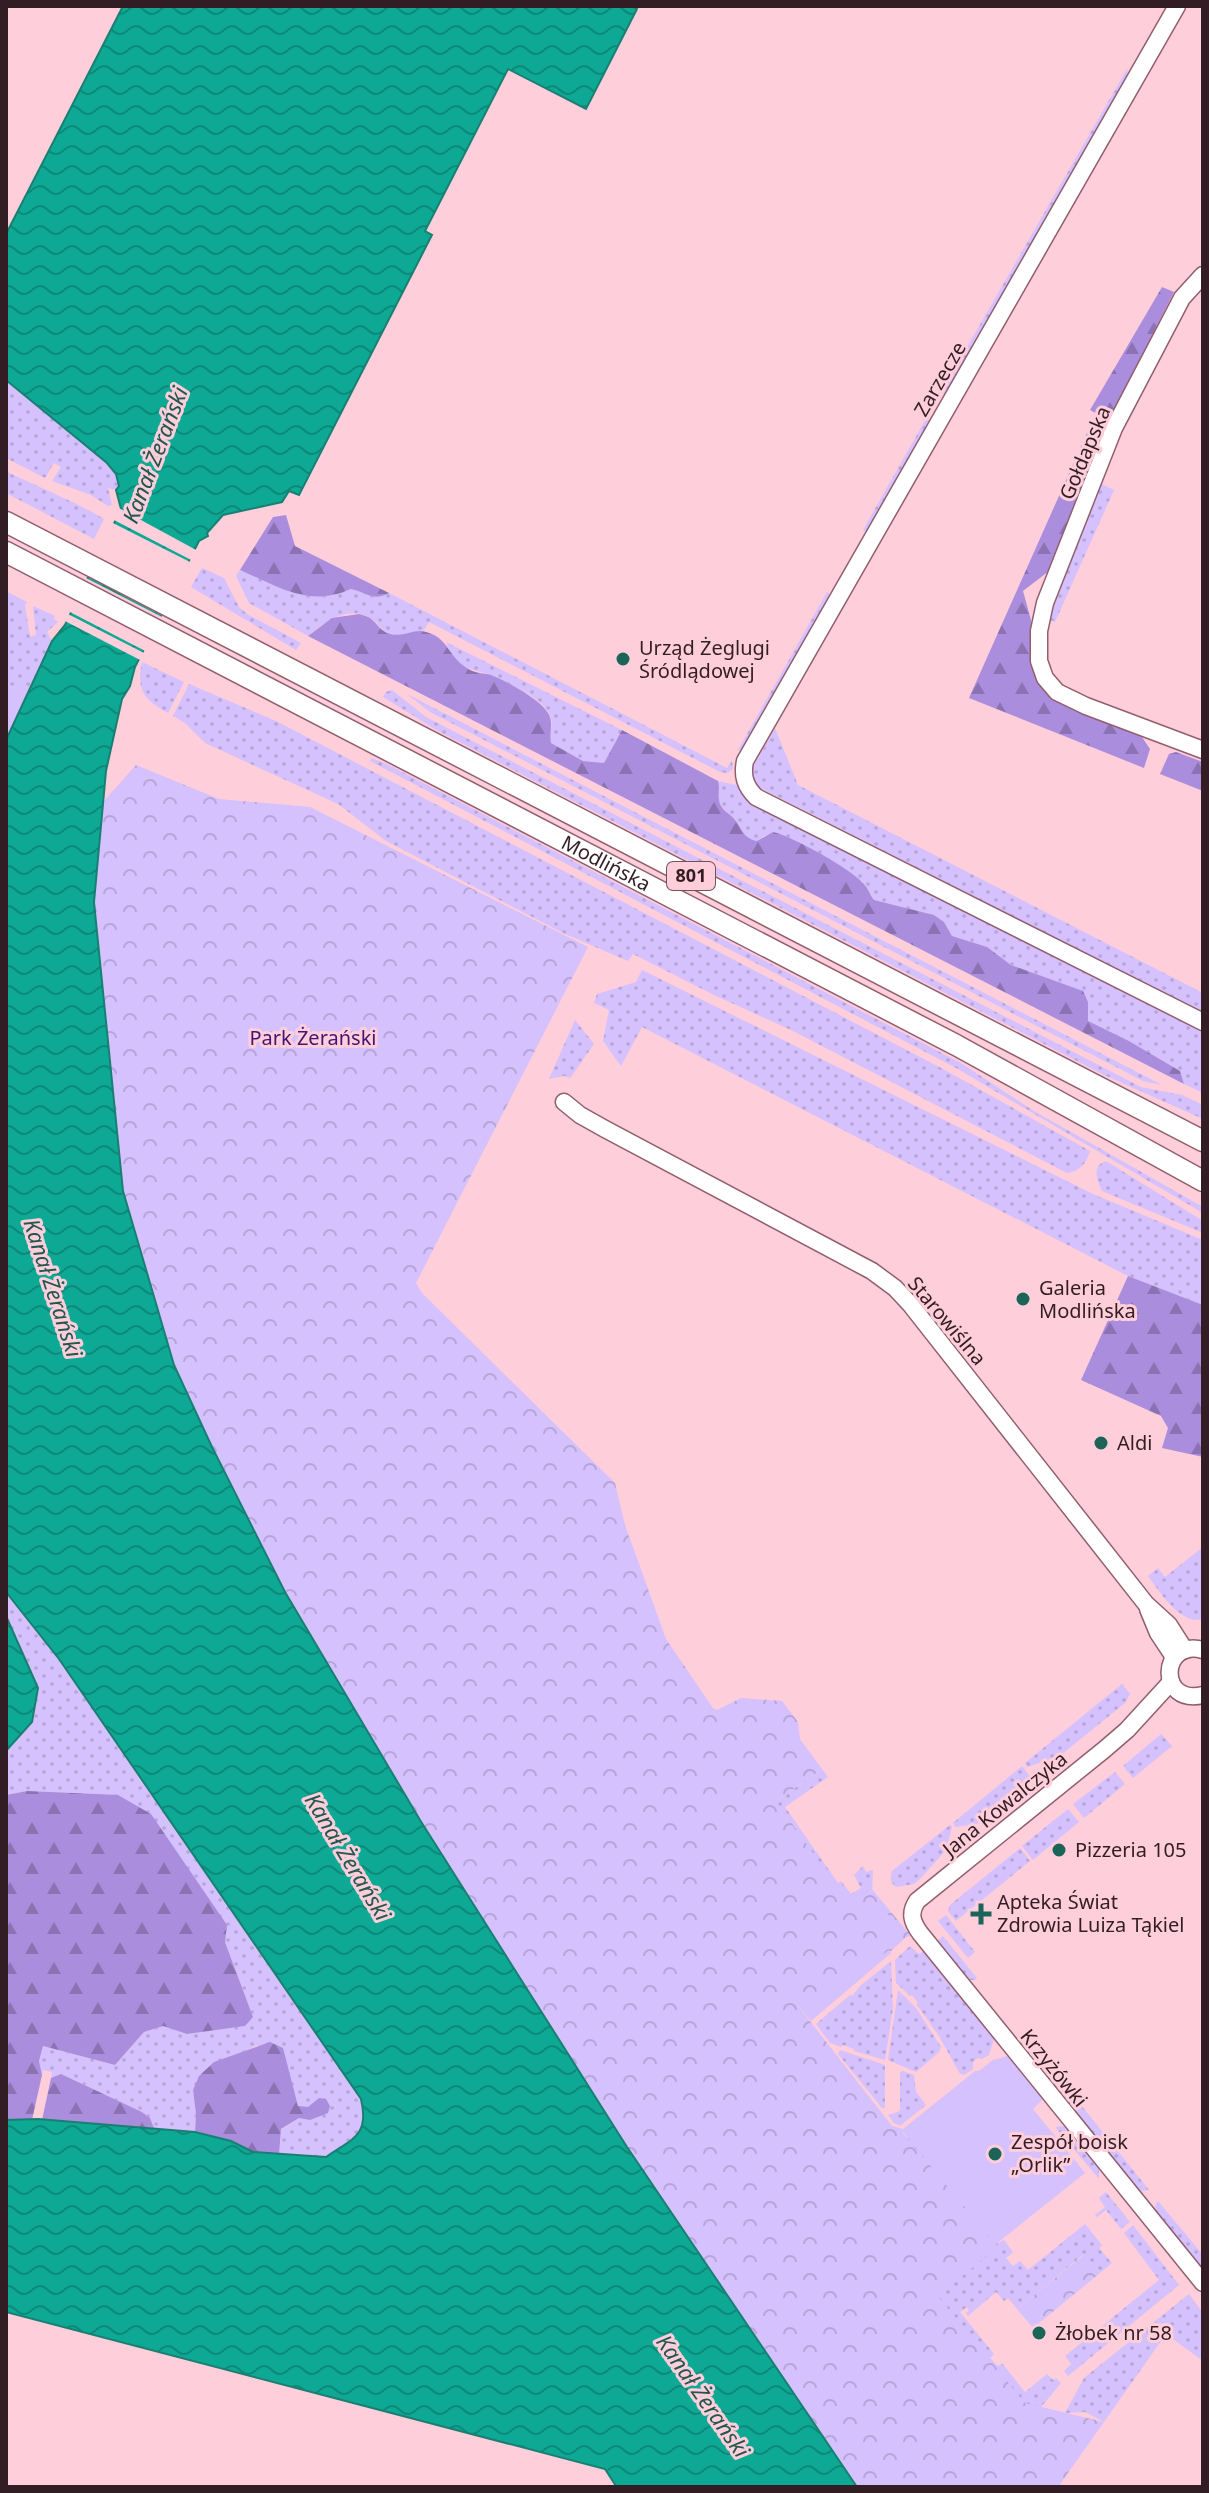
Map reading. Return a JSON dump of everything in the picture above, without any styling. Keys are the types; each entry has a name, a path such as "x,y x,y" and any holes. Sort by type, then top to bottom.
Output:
{"main road":[{"name":"Modlińska","path":"6,522 1203,1141"},
{"name":"Modlińska","path":"6,552 956,1045 1203,1181"}],"street":[{"name":"Zarzecze","path":"1177,6 847,580 745,761 743,774 756,797 1203,1022"},
{"name":"Gołdapska","path":"1203,275 1182,298 1114,428 1045,603 1039,631 1039,661 1045,678 1057,692 1070,700 1203,750"},
{"name":"Starowiślna","path":"564,1102 605,1129 872,1271 895,1288 1146,1604 1158,1633 1180,1653"},
{"path":"1203,1650 1191,1648 1180,1653 1169,1673 1175,1688 1188,1697 1203,1695"},
{"name":"Jana Kowalczyka","path":"912,1913 917,1901 1175,1688"},
{"name":"Krzyżówki","path":"912,1913 913,1922 920,1933 1203,2283"}],"green space":[{"path":"1127,69 1128,76 947,393 940,394"},
{"path":"1162,287 1174,292 1105,428 1049,571 1023,591 1031,620 1030,658 1040,679 1060,702 1142,737 1150,749 1144,768 969,698 1091,424 1099,415 1090,410"},
{"path":"6,380 107,463 116,474 119,487 116,490 108,488 112,505 108,506 91,495 52,481 61,467 54,463 45,478 6,458"},
{"path":"927,417 930,422 867,532 863,530"},
{"path":"6,471 104,519 94,539 6,493"},
{"path":"1097,482 1114,490 1055,622 1047,619"},
{"path":"286,515 295,546 389,593 374,596 351,589 336,594 308,596 240,570 273,517"},
{"path":"202,568 224,578 239,607 247,614 301,643 296,650 191,587"},
{"path":"240,570 308,596 336,594 351,589 375,596 389,593 727,768 732,760 733,769 727,773 720,772 429,622 424,630 392,635 372,619 355,613 346,614 308,636 249,603 236,576"},
{"path":"6,591 27,602 30,637 36,635 33,606 55,616 58,622 47,632 52,641 27,694 6,683"},
{"path":"827,592 830,594 743,749 738,750"},
{"path":"359,614 370,618 390,634 422,631 434,635 467,668 491,675 530,696 550,716 551,743 583,761 604,763 622,730 718,781 721,806 749,838 757,841 773,832 793,840 856,877 874,900 934,915 944,922 952,936 987,947 1011,965 1083,991 1088,1002 1088,1021 1180,1071 1184,1084 308,636 332,618"},
{"path":"446,642 622,730 604,763 583,761 551,743 551,718 542,704 518,688 460,664"},
{"path":"142,662 184,682 168,713 144,693 140,680"},
{"path":"6,683 27,694 6,740"},
{"path":"189,684 276,721 943,1069 1090,1151 1087,1160 1079,1169 1067,1173 791,1030 633,954 628,961 563,933 386,841 338,804 205,743 173,716"},
{"path":"392,690 426,717 1141,1087 1182,1095 1203,1105 1203,1119 1102,1074 438,731 383,697"},
{"path":"407,694 1162,1085 1143,1081 430,712"},
{"path":"775,728 798,785 1203,993 1203,1013 760,788 754,783 750,772"},
{"path":"1176,752 1203,762 1203,791 1160,774 1169,754"},
{"path":"372,758 961,1063 1034,1111 1203,1207 1203,1213 956,1068 370,761"},
{"name":"Park Żerański","path":"136,765 219,799 310,807 588,947 416,1283 422,1293 615,1483 625,1525 666,1639 713,1708 717,1710 741,1698 782,1701 798,1722 800,1739 822,1769 776,1801 849,1904 871,1888 911,1936 847,1984 795,2002 892,2126 903,2129 903,2133 998,2247 938,2296 1025,2403 1104,2422 1058,2487 857,2487 627,2147 420,1820 285,1592 174,1365 123,1191 94,902 103,802"},
{"path":"718,781 736,785 1203,1029 1203,1093 1184,1084 1180,1071 1087,1021 1088,1002 1082,991 1011,965 986,947 952,936 944,922 934,915 874,900 863,882 766,835 757,841 749,838 721,806"},
{"path":"642,970 1093,1194 1203,1240 1203,1305 1128,1276 642,1027 621,1066 603,1041 609,1010 594,1003 597,994 636,982"},
{"path":"575,1020 594,1044 570,1078 549,1079"},
{"path":"1106,1161 1203,1221 1203,1233 1102,1191 1097,1170"},
{"path":"1128,1276 1203,1305 1203,1457 1162,1448 1168,1428 1161,1416 1081,1380"},
{"path":"1203,1547 1203,1619 1195,1620 1171,1606 1148,1576 1158,1568 1165,1577"},
{"path":"6,1592 59,1659 361,2099 361,2129 347,2145 326,2157 279,2155 281,2130 299,2118 308,2107 298,2107 257,2045 214,2062 193,2090 195,2132 154,2128 150,2118 142,2112 61,2074 51,2078 52,2072 43,2070 42,2075 39,2061 43,2046 115,2065 144,2032 163,2026 187,2034 244,2026 253,2017 225,1942 27,1791 6,1795 6,1751 32,1721 11,1625 6,1616"},
{"path":"1122,1684 1130,1694 1125,1703 1061,1755 1028,1767 1025,1763"},
{"path":"1161,1734 1172,1746 1133,1778 1123,1766"},
{"path":"1022,1766 1032,1779 977,1824 955,1827 953,1823"},
{"path":"822,1769 828,1777 785,1807 838,1883 841,1881 851,1894 861,1888 854,1875 863,1866 866,1872 873,1870 872,1892 856,1905 747,1918 776,1801"},
{"path":"1115,1772 1125,1784 1084,1818 1073,1804"},
{"path":"27,1791 118,1795 151,1814 227,1925 225,1942 253,2017 245,2026 187,2034 163,2026 144,2032 115,2065 43,2046 39,2061 42,2075 32,2120 6,2120 6,1795"},
{"path":"1068,1809 1079,1822 1033,1860 1022,1846"},
{"path":"950,1825 946,1850 914,1884 896,1887 891,1880 892,1871"},
{"path":"1020,1848 1030,1861 956,1921 948,1911 950,1905"},
{"path":"880,1911 887,1913 902,1932 889,1943 873,1921 874,1914"},
{"path":"946,1915 975,1952 968,1958 938,1921"},
{"path":"943,1936 977,1978 975,1980 967,1980 937,1942"},
{"path":"910,1946 919,1954 924,1951 994,2039 989,2055 973,2062 973,2069 964,2075 960,2074 918,2003 896,1983 895,1960"},
{"path":"889,1950 891,1953 811,2021 795,2002 863,1968"},
{"path":"891,1961 893,2008 885,2060 830,2043 816,2024"},
{"path":"898,1990 916,2008 941,2047 916,2072 888,2060"},
{"path":"270,2042 283,2048 298,2106 308,2107 319,2098 326,2099 330,2106 328,2113 310,2120 299,2118 281,2129 279,2155 253,2152 231,2141 195,2132 193,2090 199,2076 214,2062"},
{"path":"840,2050 885,2065 885,2108 838,2054"},
{"name":"Zespół boisk „Orlik”","path":"1008,2056 1043,2099 1033,2109 1085,2173 996,2244 903,2129 975,2071 993,2060"},
{"path":"900,2072 914,2075 916,2092 926,2105 900,2126 888,2115 900,2111"},
{"path":"61,2074 142,2112 150,2118 154,2128 42,2120 51,2078"},
{"path":"1069,2090 1149,2190 1142,2191 1135,2187 1061,2096"},
{"path":"1055,2127 1066,2127 1099,2167 1099,2179"},
{"path":"907,2135 996,2244 1004,2240 1013,2252 1006,2258 1013,2266 1020,2261 1028,2270 1085,2224 1112,2263 1100,2273 1084,2254 1017,2309 1008,2298 1004,2301 996,2292 968,2316 967,2307 960,2312 994,2354 990,2358 998,2366 1002,2363 1025,2392 1047,2374 1061,2383 1022,2430 934,2305"},
{"path":"1106,2192 1130,2222 1121,2229 1106,2210 1097,2217 1095,2215 1105,2207 1099,2198"},
{"path":"1158,2201 1203,2255 1203,2270 1156,2212"},
{"path":"1133,2225 1179,2285 1068,2376 1064,2371 1071,2364 1065,2356 1159,2280 1124,2233"},
{"path":"1085,2254 1100,2273 1033,2328 1017,2309"},
{"path":"1189,2294 1203,2313 1203,2361 1166,2334 1104,2422 1085,2412 1065,2413 1084,2378"}],"water":[{"name":"Kanał Żerański","path":"123,6 631,6 637,9 586,109 508,69 425,231 432,235 299,495 289,491 282,502 223,515 207,533 208,536 199,541 122,699 106,771 94,902 123,1191 174,1365 212,1447 285,1592 420,1820 627,2147 857,2487 616,2486 605,2469 6,2312 6,2120 38,2119 195,2132 231,2141 253,2152 326,2157 356,2136 363,2122 361,2099 59,1659 6,1592 6,740 52,641 65,625 121,509 116,474 107,463 6,380 6,234"},
{"path":"6,1616 38,1688 32,1722 6,1751"}],"pier":[{"path":"117,507 198,551 193,561 112,519"},
{"path":"111,522 192,563 165,617 85,575"},
{"path":"84,577 164,618 147,652 68,611"},
{"path":"66,613 146,654 142,661 63,620"}],"place":[{"name":"Urząd Żeglugi Śródlądowej","path":"623,659"},
{"name":"Galeria Modlińska","path":"1023,1299"},
{"name":"Aldi","path":"1101,1443"},
{"name":"Pizzeria 105","path":"1059,1850"},
{"name":"Apteka Świat Zdrowia Luiza Tąkiel","path":"981,1914"},
{"name":"Zespół boisk „Orlik”","path":"995,2154"},
{"name":"Żłobek nr 58","path":"1039,2333"}]}
